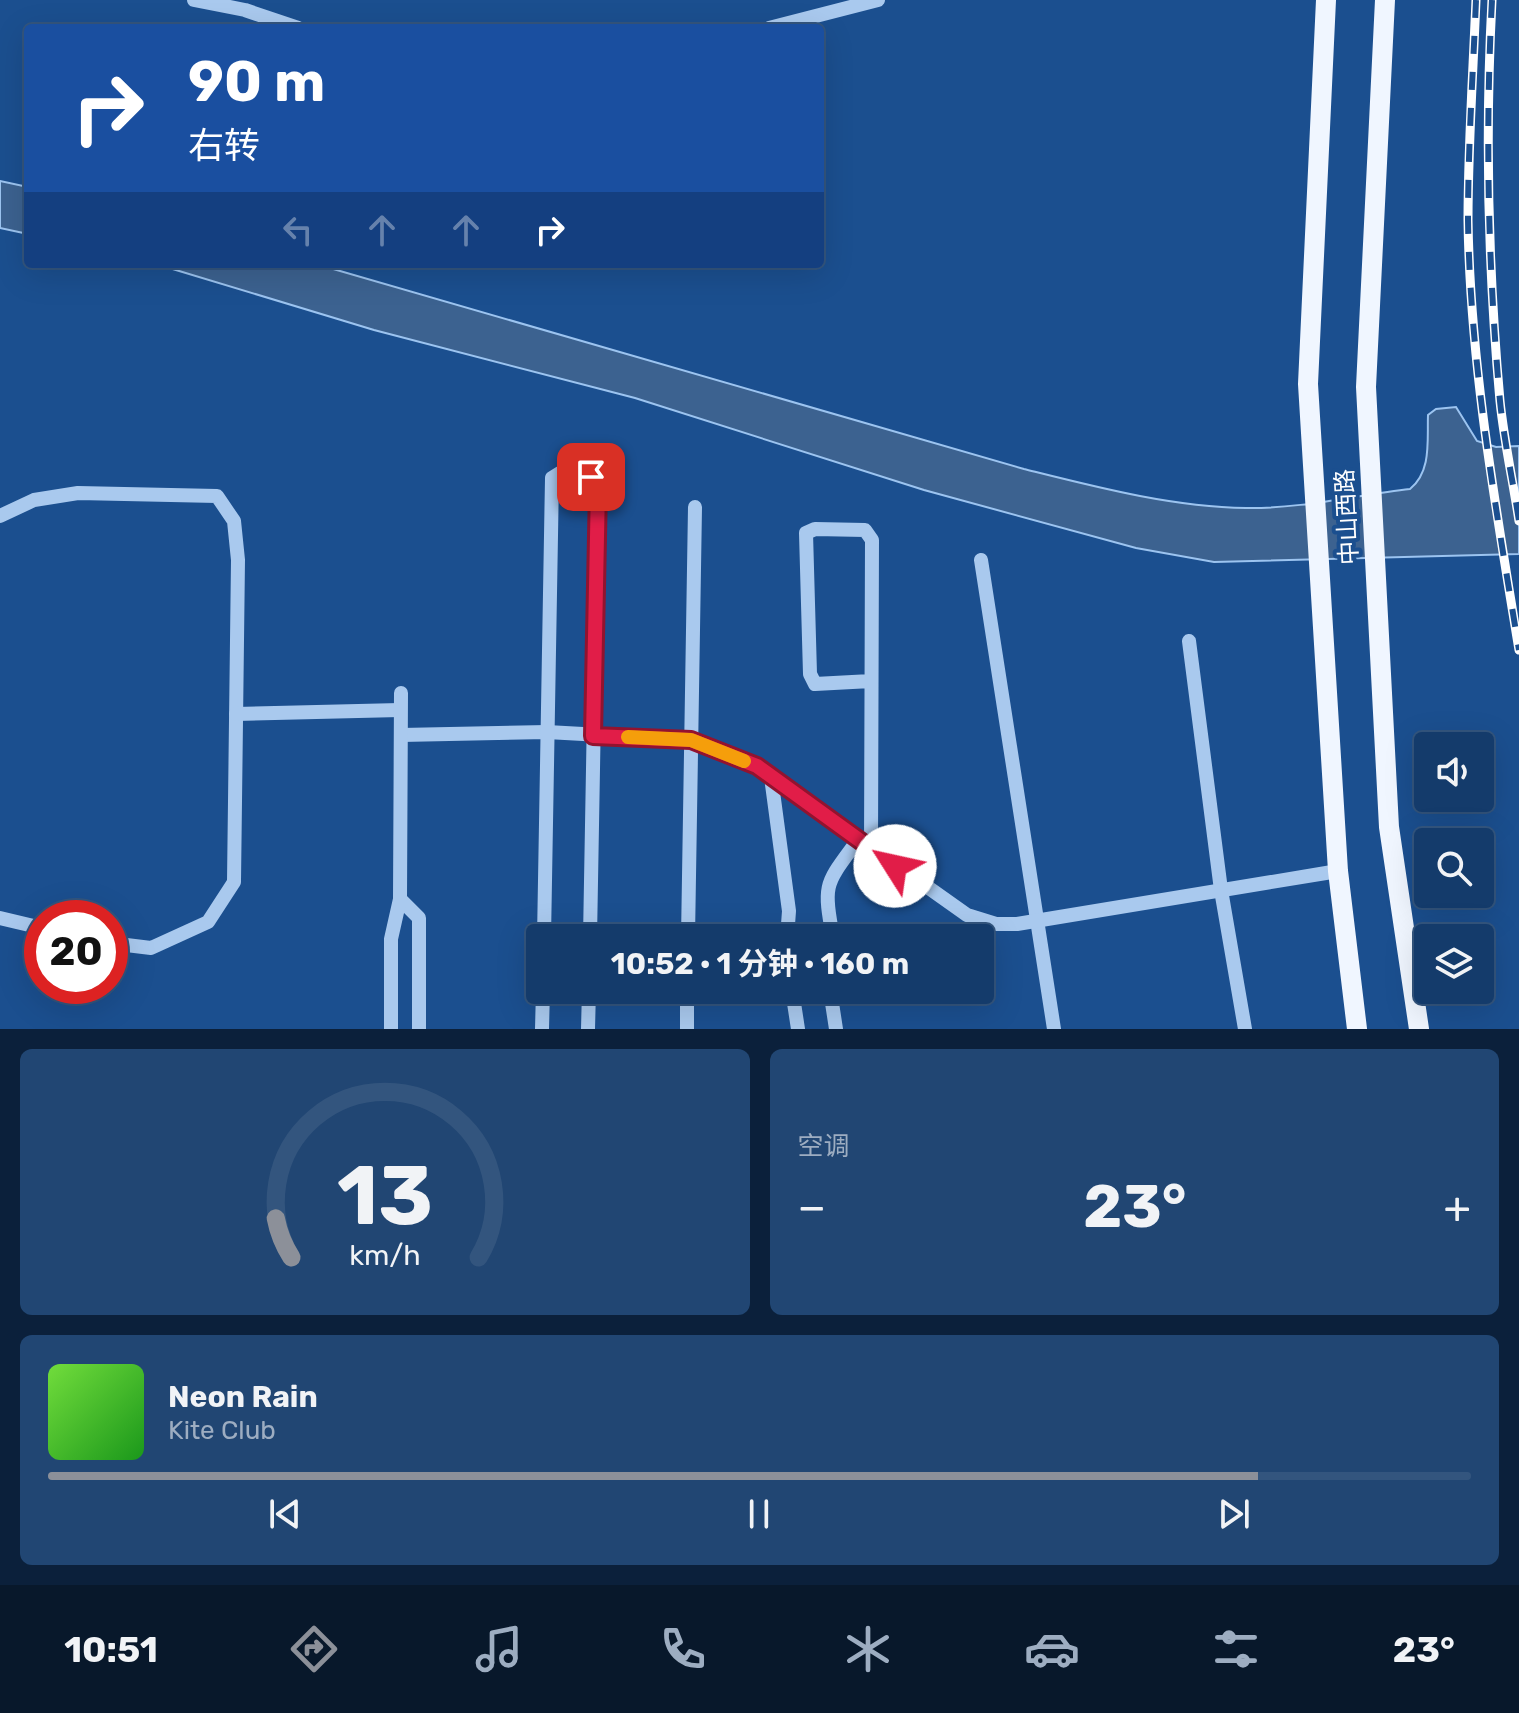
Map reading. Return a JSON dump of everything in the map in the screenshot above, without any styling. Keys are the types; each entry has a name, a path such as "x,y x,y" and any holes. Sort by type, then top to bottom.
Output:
{"main road":[{"name":"中山西路","path":"1326,0 1308,384 1338,871 1357,1029"},
{"name":"中山西路","path":"1385,0 1366,387 1389,827 1419,1029"}],"street":[{"path":"194,0 245,10 286,24"},
{"path":"785,24 878,0"},
{"path":"544,924 552,478 560,473 591,477 598,487 590,924"},
{"path":"0,516 34,500 78,493 217,496 234,521 238,560 234,882 208,922 151,948 128,945"},
{"path":"688,924 695,507"},
{"path":"871,681 815,684 810,674 806,533 815,529 865,530 872,540 871,849"},
{"path":"981,560 1054,1029"},
{"path":"1189,641 1221,890 1245,1029"},
{"path":"391,1029 391,939 400,899 401,693"},
{"path":"236,714 400,710"},
{"path":"401,735 547,732 691,740 757,766 967,915 996,924 1037,921 1338,871"},
{"path":"771,777 789,911 788,924"},
{"path":"830,924 825,894 827,882 858,840"},
{"path":"400,899 419,918 419,1029"},
{"path":"0,918 24,924"},
{"path":"542,1029 543,1004"},
{"path":"588,1029 589,1004"},
{"path":"687,1004 687,1029"},
{"path":"794,1004 798,1029"},
{"path":"832,1004 836,1029"}],"water":[{"path":"0,181 24,186 24,233 0,228"},
{"path":"169,268 330,268 1024,469 1134,495 1190,504 1266,508 1410,489 1417,482 1425,464 1428,415 1436,409 1456,407 1477,441 1496,447 1519,446 1519,554 1214,562 1136,548 924,490 635,398 374,330"}],"railway":[{"path":"1476,0 1469,165 1470,274 1486,436 1519,650"},
{"path":"1492,0 1488,150 1493,301 1502,416 1519,521"}],"slow traffic":[{"path":"628,737 691,740 744,761"}],"route":[{"path":"591,477 598,487 593,736 691,740 757,766 895,866"}]}
